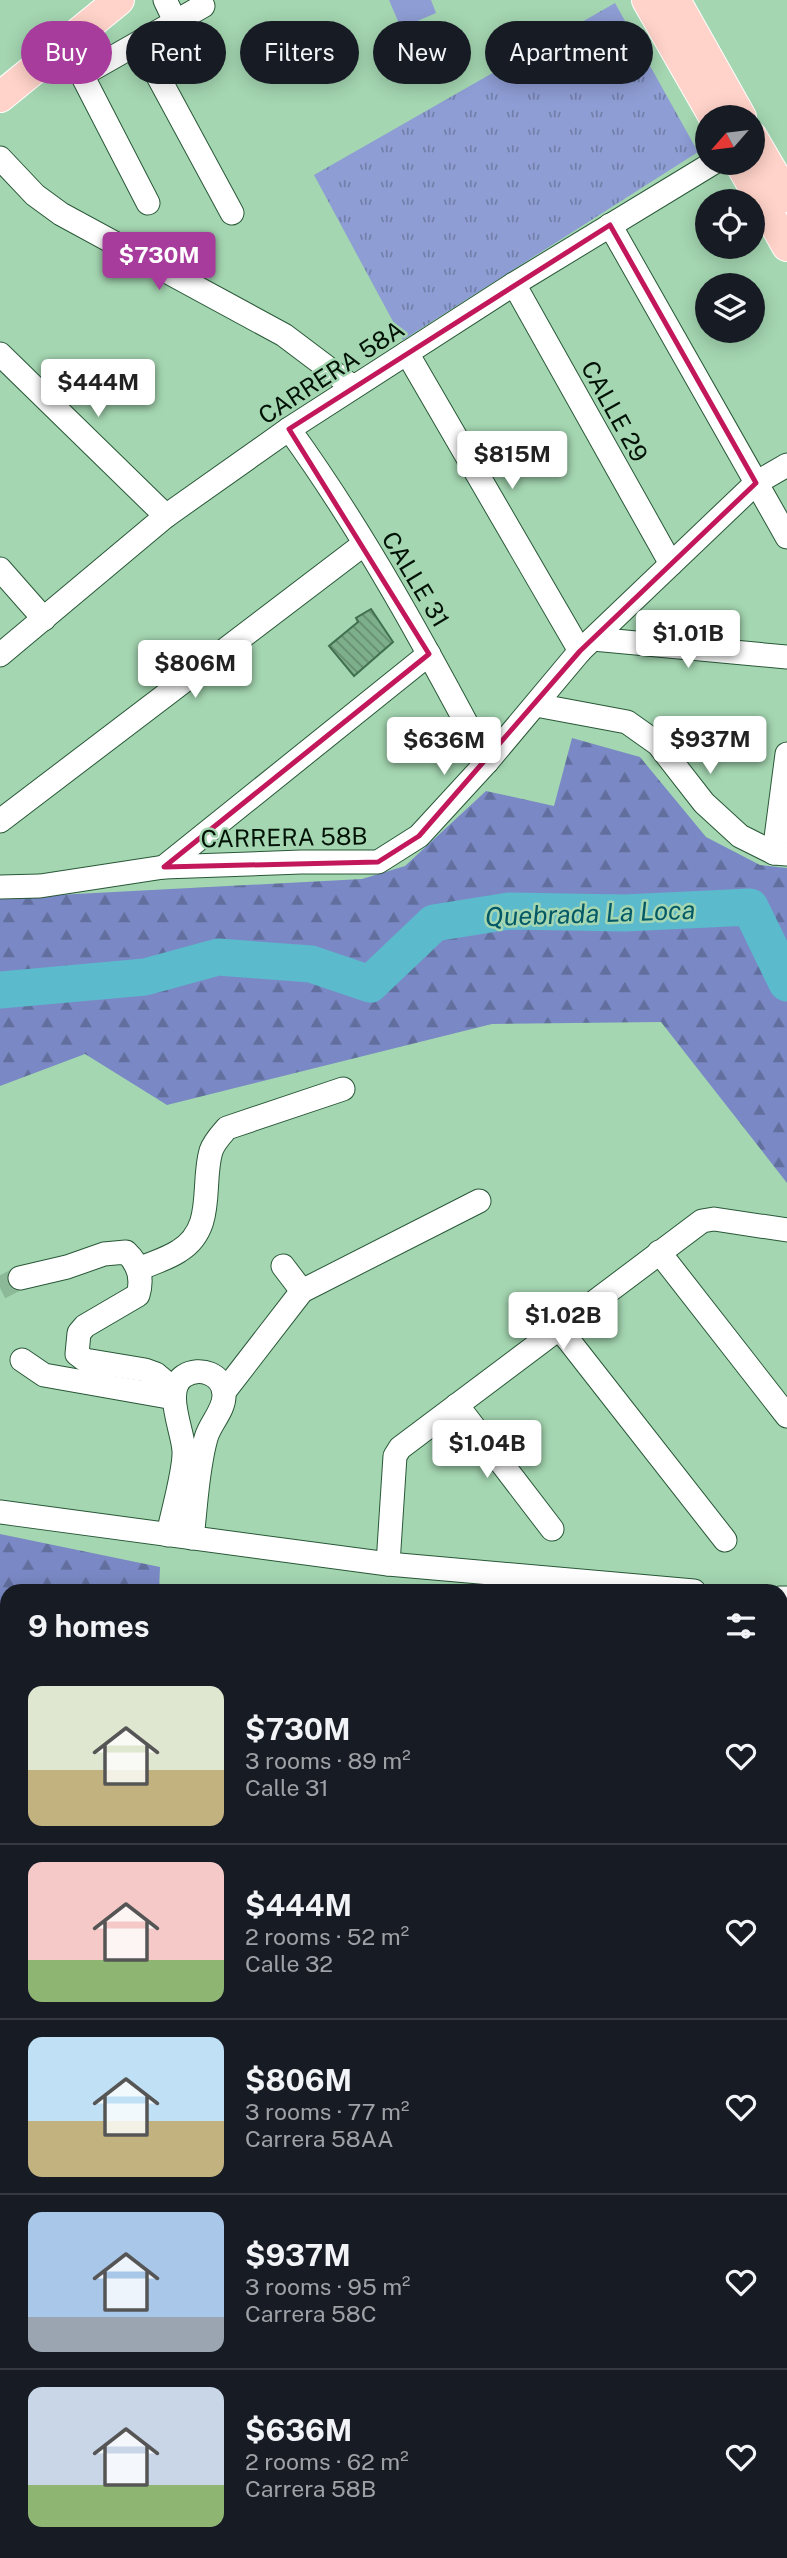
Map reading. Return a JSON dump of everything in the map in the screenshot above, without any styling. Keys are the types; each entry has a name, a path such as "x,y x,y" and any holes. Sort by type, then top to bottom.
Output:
{"main road":[{"path":"0,97 119,0"},
{"path":"647,0 707,105"},
{"path":"675,0 734,105"},
{"path":"765,159 787,197"},
{"path":"747,175 787,246"}],"street":[{"path":"165,0 175,21"},
{"path":"179,21 203,6"},
{"path":"126,51 82,75 148,203"},
{"path":"162,84 232,213"},
{"path":"0,158 35,195 61,214 284,335 353,387"},
{"name":"CARRERA 58A","path":"0,655 166,516 289,429 514,284 695,174"},
{"path":"610,225 787,537"},
{"name":"CALLE 29","path":"514,284 671,564"},
{"path":"407,353 587,645 787,657"},
{"path":"0,354 166,516"},
{"name":"CALLE 31","path":"289,429 364,544 429,654 487,762"},
{"name":"CARRERA 58B","path":"0,887 40,886 164,867 379,862 419,836 487,762 587,645 756,483 787,465"},
{"path":"0,821 364,544"},
{"path":"0,569 44,619"},
{"name":"CARRERA 58B","path":"164,867 429,654"},
{"path":"537,705 627,722 658,744 704,803 740,836 781,854 787,754"},
{"path":"139,1269 181,1251 195,1236 205,1215 211,1151 227,1128 343,1089"},
{"path":"224,1392 302,1291 479,1201"},
{"path":"388,1564 395,1457 400,1448 702,1221 713,1219 787,1230"},
{"path":"19,1278 67,1268 116,1252 126,1252 139,1269 141,1279 138,1295 85,1326 79,1334 77,1354 85,1360 156,1374 174,1394"},
{"path":"659,1252 787,1416"},
{"path":"284,1266 302,1291"},
{"path":"559,1328 725,1540"},
{"path":"22,1360 44,1375 174,1394"},
{"path":"167,1535 184,1453 174,1394 180,1378 202,1371 212,1374 220,1382 224,1392 223,1406 213,1419 206,1437 192,1538"},
{"path":"457,1405 552,1529"},
{"path":"0,1512 537,1584"}],"highlighted area":[{"path":"610,225 756,483 580,651 419,836 378,862 164,867 429,654 289,429"}],"green space":[{"path":"389,0 431,0 436,13 417,21 398,21"},
{"path":"615,3 625,21 584,21"},
{"path":"653,71 695,147 695,154 403,340 314,175 485,77 485,84 653,84"},
{"path":"572,738 640,757 706,837 760,865 787,868 787,1183 661,1022 492,1024 167,1105 85,1054 0,1086 0,898 362,879 405,866 486,791 554,806"},
{"path":"0,1534 160,1567 159,1584 0,1584"}],"building":[{"path":"371,609 393,642 354,676 329,646 358,622 356,618"}],"waterway":[{"name":"Quebrada La Loca","path":"0,990 145,977 218,957 311,964 370,984 434,923 509,911 625,913 750,907 787,983"}],"tunnel":[{"path":"0,1288 20,1278"}]}
